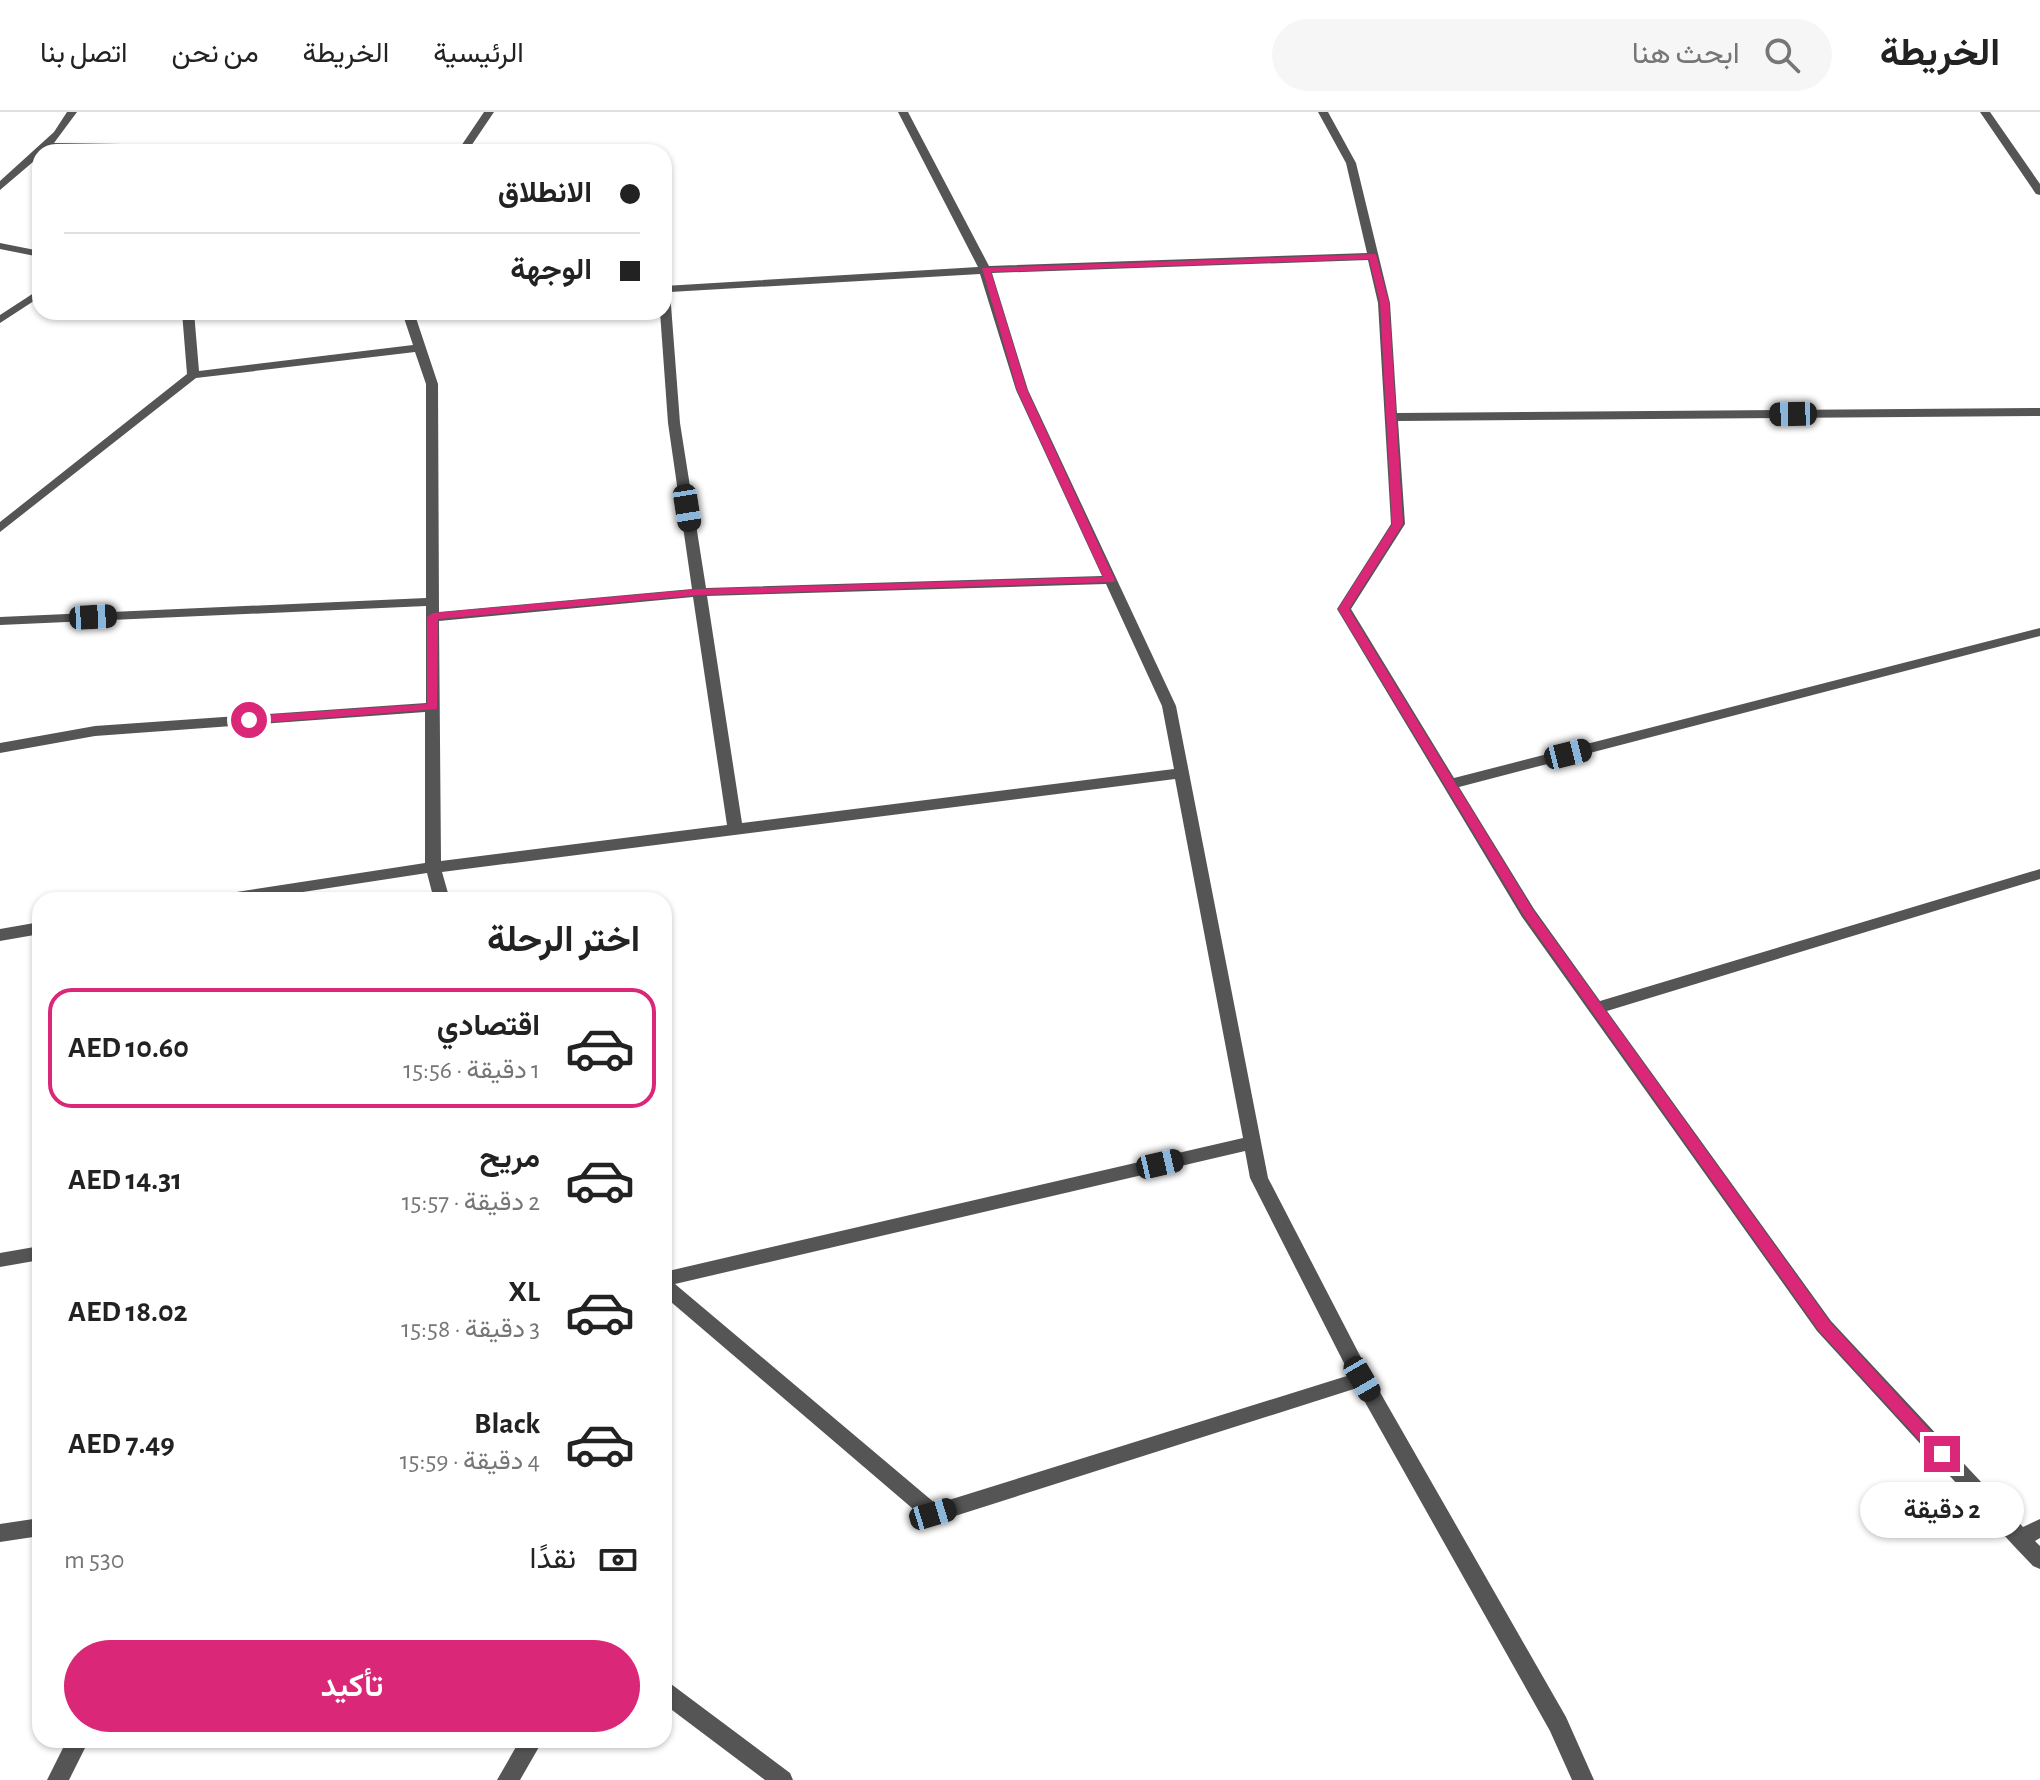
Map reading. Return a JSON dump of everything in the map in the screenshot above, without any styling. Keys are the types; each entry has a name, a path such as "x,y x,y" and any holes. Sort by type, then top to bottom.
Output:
{"street":[{"path":"47,144 58,134 72,112"},
{"path":"467,144 489,112"},
{"path":"903,112 985,270 1022,390 1169,706 1259,1178 1362,1379 1558,1724 1583,1780"},
{"path":"1323,112 1351,163 1384,303 1398,524 1344,609 1528,913 1824,1326 2040,1560"},
{"path":"1985,112 2040,192"},
{"path":"0,187 32,158"},
{"path":"0,246 32,252"},
{"path":"672,290 985,270 1373,256"},
{"path":"0,320 32,298"},
{"path":"189,320 193,375"},
{"path":"411,320 432,384 433,868 440,892"},
{"path":"666,320 674,423 735,829"},
{"path":"0,528 193,375 420,348"},
{"path":"1391,417 2040,412"},
{"path":"0,621 432,609 700,592 1110,580"},
{"path":"1450,784 2040,632"},
{"path":"0,748 95,731 433,707"},
{"path":"271,892 433,868 1182,773"},
{"path":"1596,1008 2040,874"},
{"path":"0,935 32,929"},
{"path":"672,1280 1253,1142"},
{"path":"0,1260 32,1254"},
{"path":"672,1289 933,1514 1362,1379"},
{"path":"0,1533 32,1528"},
{"path":"2020,1539 2040,1528"},
{"path":"672,1697 782,1780"},
{"path":"58,1780 74,1748"},
{"path":"508,1780 527,1748"}],"route":[{"path":"249,720 433,707 433,617 700,592 1110,580 1022,390 985,270 1373,256 1384,303 1398,524 1344,609 1528,913 1824,1326 1942,1454"}]}
